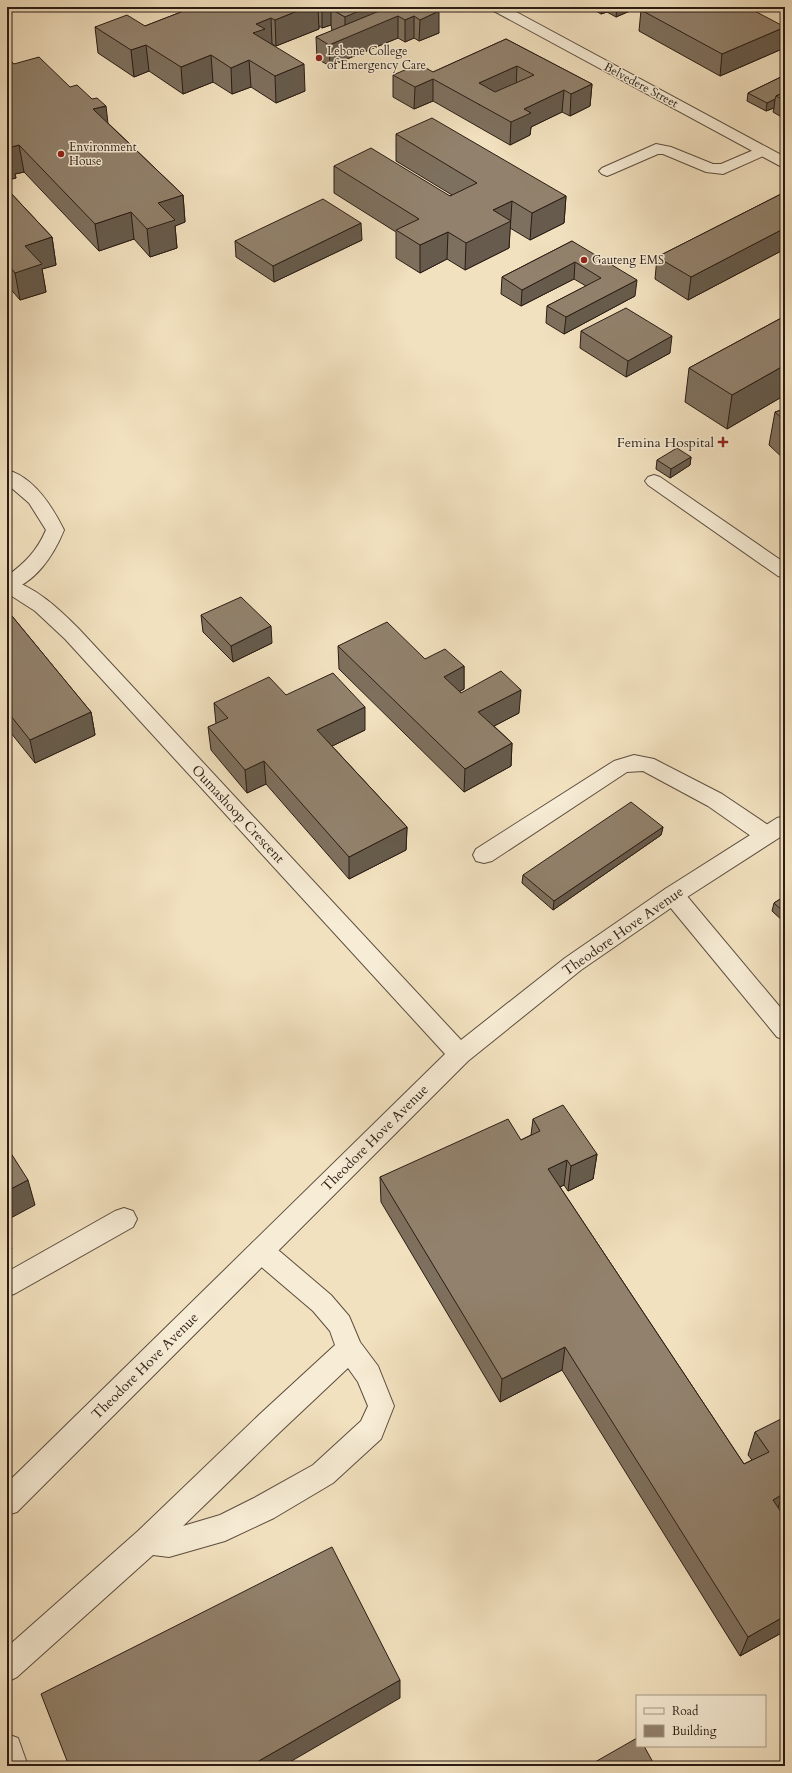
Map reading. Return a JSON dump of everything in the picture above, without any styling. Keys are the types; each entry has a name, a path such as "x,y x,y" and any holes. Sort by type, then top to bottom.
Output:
{"street":[{"name":"Belvedere Street","path":"497,7 785,163"},
{"path":"607,171 656,148 666,150 711,169 723,169 764,151"},
{"path":"7,476 28,490 48,514 55,530 48,548 34,566 7,585"},
{"path":"654,481 785,572"},
{"name":"Oumashoop Crescent","path":"7,585 43,606 72,634 460,1054"},
{"path":"484,855 622,766 634,763 647,764 776,829"},
{"name":"Theodore Hove Avenue","path":"7,1502 460,1054 573,964 673,895 776,829"},
{"path":"673,895 782,1021"},
{"path":"7,1285 124,1219"},
{"path":"148,1541 169,1543 187,1539 225,1526 264,1508 324,1474 370,1430 381,1406 369,1375 350,1349 340,1324 322,1303 261,1251"},
{"path":"7,1667 148,1541 264,1428 350,1349"},
{"path":"7,1750 13,1766"}],"building":[{"path":"194,7 307,7 275,20 271,18 256,24 265,29 253,33 304,64 275,76 249,60 231,68 211,55 181,67 146,45 131,50 95,27 127,15 145,26"},
{"path":"336,7 368,7 345,17 331,9"},
{"path":"389,7 431,7 439,11 420,20 414,16 405,20 398,16 329,45 316,37"},
{"path":"648,7 747,7 785,27 722,54 641,10"},
{"path":"506,39 592,84 571,94 564,90 524,109 531,113 511,122 433,79 415,87 393,75 419,64 433,72","holes":["517,66 534,75 495,92 479,83"]},
{"name":"Environment House","path":"39,57 70,87 77,85 92,99 97,98 106,106 93,109 183,195 158,203 175,220 147,229 131,212 95,224 19,145 8,148 11,151 7,152 7,58 14,64"},
{"path":"785,75 785,92 776,96 775,99 767,103 748,93"},
{"path":"785,92 785,101 776,96"},
{"path":"432,118 566,196 532,213 512,201 493,210 511,221 466,243 448,232 420,245 396,230 419,219 334,166 371,148 450,196 477,183 396,134"},
{"path":"7,189 52,237 25,246 42,264 15,273 7,263"},
{"path":"785,192 785,228 691,277 657,257"},
{"path":"323,199 361,223 273,266 235,241"},
{"path":"572,241 637,280 566,317 547,306 601,278 575,262 522,290 502,277"},
{"path":"626,308 672,336 628,361 581,331"},
{"path":"785,316 785,365 732,395 689,368"},
{"path":"785,409 785,421 775,412"},
{"path":"677,448 691,457 671,469 657,460"},
{"path":"241,597 271,626 231,646 201,615"},
{"path":"7,610 91,712 30,740 7,711"},
{"path":"387,622 425,659 445,649 464,666 444,677 461,693 501,671 521,690 478,712 512,743 465,769 338,646"},
{"path":"333,673 365,707 317,730 407,827 349,857 264,761 245,770 208,727 228,718 214,703 269,677 286,695"},
{"path":"631,802 663,827 554,901 523,875"},
{"path":"785,896 785,913 774,903"},
{"path":"563,1105 597,1154 571,1166 567,1160 548,1169 744,1464 769,1452 755,1432 781,1419 785,1425 785,1497 783,1494 773,1500 785,1518 785,1616 748,1637 565,1347 502,1379 380,1177 508,1119 521,1140 540,1131 533,1119"},
{"path":"7,1147 28,1180 7,1191"},
{"path":"332,1547 400,1680 250,1766 69,1766 41,1694"},
{"path":"636,1739 636,1747 645,1747 655,1766 588,1766"}],"place":[{"name":"Lebone College of Emergency Care","path":"319,58"},
{"name":"Environment House","path":"61,154"},
{"name":"Gauteng EMS","path":"584,260"},
{"name":"Femina Hospital","path":"723,442"}]}
